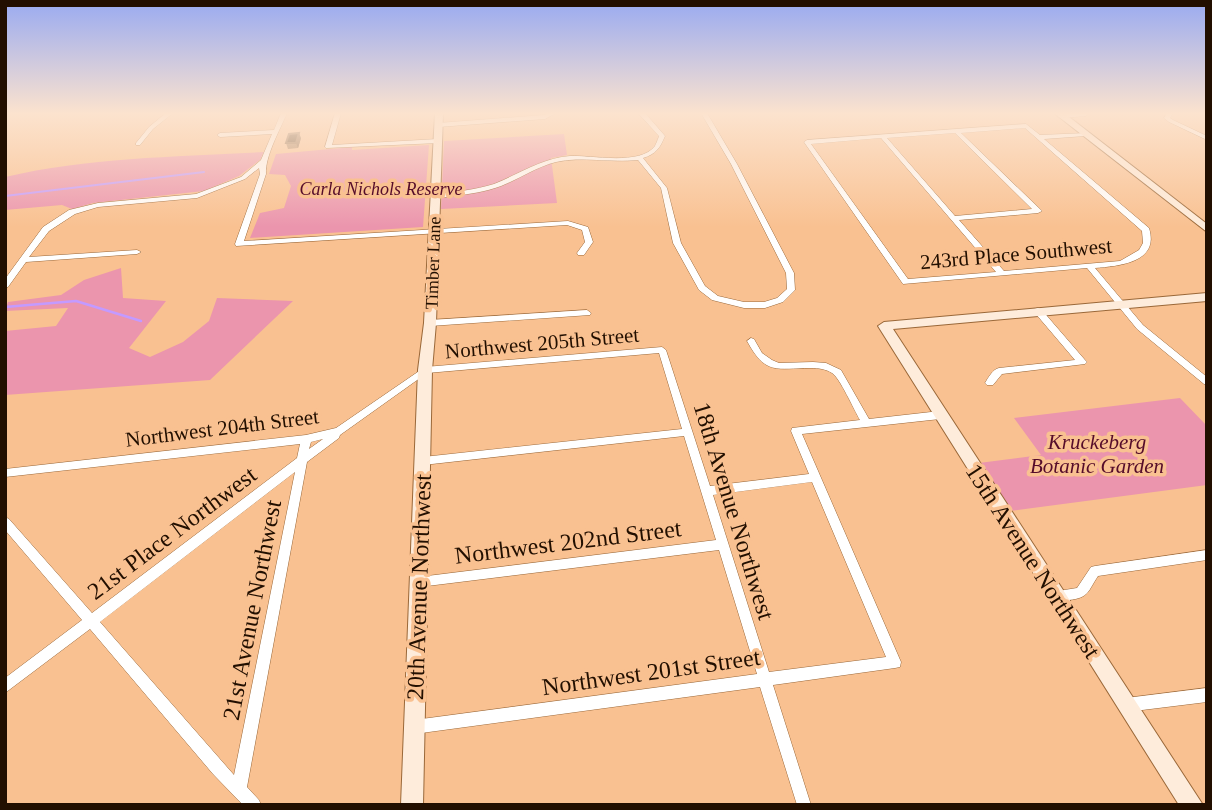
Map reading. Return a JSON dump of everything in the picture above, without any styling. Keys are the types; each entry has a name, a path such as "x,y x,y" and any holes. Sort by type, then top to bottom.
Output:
{"street":[{"path":"268,151 262,163 263,174 239,244 568,223 585,229 589,242 581,253"},
{"name":"Timber Lane","path":"425,370 430,323 437,151"},
{"path":"435,196 480,191 540,163 561,159 640,158 654,151"},
{"path":"640,158 664,188 677,243 702,288 726,301 744,306 765,305 780,300 791,290 790,273 726,151"},
{"name":"243rd Place Southwest","path":"813,151 906,282 1121,263 1138,257 1147,248 1149,241 1146,230 1056,151"},
{"path":"895,151 1002,274"},
{"path":"954,218 1038,211 976,151"},
{"path":"1107,151 1207,229"},
{"path":"5,285 46,229 72,212 98,205 197,196 226,186 262,163"},
{"path":"23,260 136,252"},
{"path":"1089,266 1140,327 1207,382"},
{"path":"1038,311 1207,297"},
{"path":"990,383 999,371 1082,362 1038,311"},
{"name":"15th Avenue Northwest","path":"1038,311 896,322 884,326 1192,805"},
{"path":"430,323 587,313"},
{"path":"751,341 755,352 768,364 778,367 820,366 838,372 867,424"},
{"name":"Northwest 205th Street","path":"425,370 662,350"},
{"name":"18th Avenue Northwest","path":"662,350 804,805"},
{"name":"Northwest 204th Street","path":"5,473 306,439 340,432 425,370"},
{"name":"20th Avenue Northwest","path":"412,805 425,370"},
{"path":"706,491 816,477 796,431 940,415"},
{"name":"21st Place Northwest","path":"254,805 218,769 91,621 340,432"},
{"path":"423,461 688,432"},
{"name":"21st Avenue Northwest","path":"239,789 306,439"},
{"name":"Northwest 201st Street","path":"414,727 895,662 816,477"},
{"path":"5,522 91,621 5,685"},
{"name":"Northwest 202nd Street","path":"419,582 723,544"},
{"path":"1056,596 1080,593 1095,571 1207,555"},
{"path":"1126,705 1207,695"}],"green space":[{"name":"Carla Nichols Reserve","path":"311,151 429,151 423,227 250,238 260,213 284,208 291,186 285,175 269,174 276,154"},
{"name":"Carla Nichols Reserve","path":"444,151 566,151 567,155 551,158 557,203 441,209"},
{"name":"Carla Nichols Reserve","path":"264,152 260,160 239,176 204,191 93,203 72,209 62,205 5,210 5,177 69,165"},
{"path":"121,268 123,298 166,301 129,348 150,357 183,342 209,321 217,298 293,301 210,380 5,395 5,331 56,326 68,308 5,311 8,302 61,295 84,280"},
{"name":"Kruckeberg Botanic Garden","path":"1180,398 1207,426 1207,485 1010,511 979,463 1041,455 1014,418"}],"waterway":[{"path":"5,196 204,172"},
{"path":"5,307 76,301 141,321"}]}
